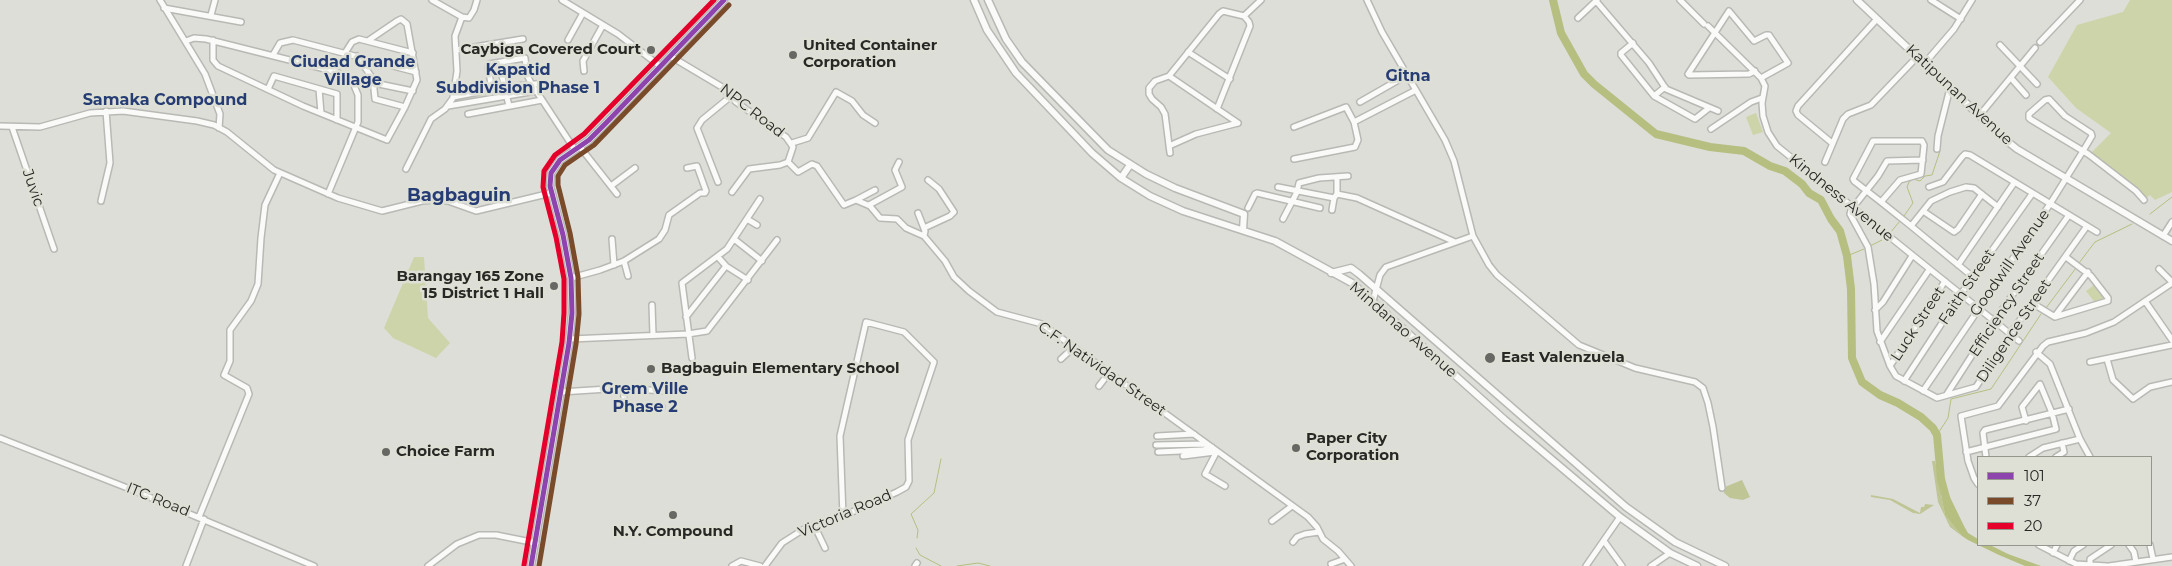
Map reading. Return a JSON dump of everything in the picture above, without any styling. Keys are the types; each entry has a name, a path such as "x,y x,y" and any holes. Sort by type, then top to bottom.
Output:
{"main road":[{"path":"531,566 570,339 571,278 551,193 550,182 553,169 560,160 606,123 724,0"},
{"name":"Mindanao Avenue","path":"974,0 987,30 1016,73 1099,160 1121,178 1150,196 1183,211 1275,240 1352,284 1620,517 1670,553 1697,566"},
{"path":"988,0 1006,39 1026,67 1108,150 1130,165 1175,188 1246,211 1243,230"},
{"name":"Katipunan Avenue","path":"1857,0 1979,116 2017,149 2172,241"},
{"path":"1121,178 1130,165"},
{"name":"Mindanao Avenue","path":"1331,273 1350,268 1377,288 1626,507 1675,542 1725,566"},
{"path":"1419,342 1428,334"},
{"path":"1533,443 1541,433"}],"street":[{"path":"160,0 205,74 219,108 220,128"},
{"path":"211,15 215,0"},
{"path":"432,0 462,17 469,18 476,0"},
{"path":"562,0 604,25 660,66"},
{"path":"1244,16 1260,0"},
{"path":"1367,0 1382,32 1445,140 1454,161 1473,236 1497,275 1579,345 1648,372 1695,382 1703,388 1713,428 1722,488"},
{"path":"1680,0 1714,31 1755,71 1761,78 1788,63 1769,35 1766,34 1753,41 1730,11 1727,12 1714,31 1688,75 1749,74 1755,71"},
{"path":"1931,0 1961,18"},
{"path":"1924,64 1961,18 1972,0"},
{"path":"2040,42 2080,0"},
{"path":"1578,18 1593,1 1633,43 1668,91 1718,111"},
{"path":"164,8 211,15 241,22"},
{"path":"1170,153 1164,110 1149,94 1151,83 1169,76 1223,11 1244,16 1249,22 1249,30 1217,109"},
{"path":"568,40 583,13"},
{"path":"406,169 431,119 448,106 453,97 457,71 455,36 462,17"},
{"path":"213,40 213,60 216,64 320,113 387,140 417,80 407,24 401,19 387,26 369,40"},
{"path":"1832,143 1810,126 1796,111 1798,106 1822,78 1877,19"},
{"path":"584,71 583,60 604,25"},
{"path":"186,41 197,37 213,40 337,72 353,83 358,95 359,108 356,128 328,194"},
{"path":"456,50 523,39"},
{"path":"273,56 280,43 289,40 416,72"},
{"path":"345,53 349,45 356,40 369,40 413,52"},
{"path":"1633,43 1621,53 1621,56 1654,96 1695,119 1709,108"},
{"path":"2000,45 2037,84"},
{"path":"1979,116 2035,48"},
{"path":"1188,52 1230,78"},
{"path":"356,56 374,83 375,99 405,107"},
{"name":"NPC Road","path":"670,56 722,87 730,97 792,143 793,149 788,162"},
{"path":"492,89 488,66 524,58 531,83 542,100 577,148 617,194"},
{"path":"1825,162 1843,119 1848,114 1871,105 1917,58"},
{"path":"500,63 509,106"},
{"path":"502,74 526,70"},
{"path":"1360,102 1408,75"},
{"path":"268,89 274,76 337,94 337,120"},
{"path":"1169,76 1238,123 1196,134 1169,146"},
{"name":"Kindness Avenue","path":"1761,78 1765,86 1762,98 1764,120 1770,137 1777,146 2019,341"},
{"path":"2011,78 2026,95"},
{"path":"374,83 413,91"},
{"path":"453,97 531,83 545,83"},
{"path":"1654,96 1665,87"},
{"path":"1937,149 1938,136 1950,88"},
{"path":"319,89 320,113"},
{"path":"1354,122 1416,90"},
{"path":"448,106 536,91"},
{"path":"792,143 808,138 836,92 852,101 863,115 874,123"},
{"path":"718,182 696,128 702,120 730,97"},
{"path":"1711,129 1752,102 1762,98"},
{"name":"Goodwill Avenue","path":"1923,391 2050,204 2083,151 2092,136 2091,133 2065,116 2047,98 2028,115 2030,119 2083,151"},
{"path":"468,114 542,100"},
{"path":"1294,127 1345,107 1354,122 1358,140 1356,147 1294,159"},
{"path":"101,201 110,163 106,111"},
{"path":"0,126 40,127 90,113 106,111 162,115 198,121 220,128 233,136 264,164 280,173 328,194 361,206 382,211 422,201 436,200 448,201 476,211 551,193"},
{"name":"Juvic","path":"12,127 54,249"},
{"path":"1881,202 1900,180 1920,175 1924,143 1921,141 1874,141 1870,144 1864,160 1853,178 1867,191 1973,277"},
{"path":"2083,151 2136,191 2144,200"},
{"path":"1929,187 1943,182 1965,154 2097,232"},
{"path":"1854,207 1879,175 1886,161 1923,160"},
{"path":"732,192 749,169 780,166 788,162 798,172 812,164 816,165 843,204 846,205 875,190"},
{"path":"869,205 902,187 895,170 898,162"},
{"path":"571,278 614,266 659,239 665,230 669,215 673,211 700,193 705,193 706,189 697,166 687,168"},
{"path":"611,186 636,168"},
{"path":"186,566 249,394 247,388 226,377 224,374 230,361 230,330 251,301 258,284 265,205 280,173"},
{"path":"1283,219 1297,192 1299,183 1319,178 1348,176"},
{"path":"1332,210 1336,196 1337,177"},
{"path":"924,228 950,216 954,212 939,189 928,180"},
{"path":"1958,265 2014,183"},
{"path":"1936,185 1940,196"},
{"path":"1278,187 1297,192 1358,198 1455,242"},
{"path":"1911,226 1931,202 1952,191 1971,187 1998,207"},
{"path":"1246,211 1254,194 1257,193 1320,208"},
{"path":"1922,211 1954,232 1982,194"},
{"name":"Faith Street","path":"1904,382 1961,294 2032,194"},
{"path":"692,358 682,283 718,258 734,239 760,199"},
{"name":"C.F. Natividad Street","path":"856,200 869,205 880,218 897,219 906,228 924,236 945,261 957,280 991,308 998,312 1042,324 1292,506 1313,522 1323,539 1335,548 1351,566"},
{"name":"Diligence Street","path":"1854,207 1850,212 1850,216 1868,247 1877,331 1890,366 1896,376 1904,382 1940,399 1946,395 1964,392 1976,387 2010,334 2087,226"},
{"path":"918,213 924,228 924,236"},
{"name":"Efficiency Street","path":"1946,395 1994,321 2069,215"},
{"path":"747,219 757,225"},
{"path":"2163,236 2172,222"},
{"path":"1373,301 1380,275 1386,267 1473,236"},
{"path":"612,239 614,266"},
{"path":"734,239 762,261"},
{"path":"570,339 704,332 710,328 777,240"},
{"path":"1876,310 1912,256"},
{"path":"2032,303 2055,317 2108,301 2108,298 2088,272 2066,257"},
{"path":"718,258 726,266 748,280"},
{"path":"624,261 628,276"},
{"path":"686,317 726,266"},
{"path":"1977,482 1970,470 1960,420 1961,416 1998,406 2036,352 2048,342 2086,333 2114,322 2172,283 2159,269"},
{"path":"1880,342 1929,270"},
{"path":"2055,317 2088,272"},
{"name":"Luck Street","path":"1890,366 1945,281"},
{"path":"2145,302 2172,340"},
{"path":"652,305 653,335"},
{"name":"Victoria Road","path":"765,566 782,544 804,529 843,516 897,492 906,487 909,481 908,440 934,362 904,332 866,322 840,436 843,516"},
{"path":"2090,362 2172,345"},
{"path":"1061,359 1074,347"},
{"path":"2036,352 2050,364 2088,456"},
{"path":"2107,359 2113,380 2133,399 2150,387 2172,382"},
{"path":"1099,386 1110,373"},
{"path":"1966,452 2055,430 2052,414 2038,384 2022,407 2026,420"},
{"path":"561,392 623,388 664,392"},
{"path":"623,388 625,407 629,410 662,407"},
{"path":"1986,456 1983,433 1985,430 2069,409"},
{"path":"1157,436 1194,434"},
{"name":"ITC Road","path":"0,438 202,518 314,566"},
{"path":"2031,456 2043,448 2080,439"},
{"path":"2058,456 2064,452 2062,443"},
{"path":"1156,445 1213,449"},
{"path":"1158,452 1213,449"},
{"path":"1183,456 1213,449"},
{"path":"1213,449 1205,474 1225,486"},
{"path":"1272,521 1292,506"},
{"path":"1586,566 1620,517"},
{"path":"814,525 825,548"},
{"path":"1293,542 1297,537 1304,534 1320,532"},
{"path":"428,566 462,542 479,535 496,535 536,543"},
{"path":"1604,541 1622,566"},
{"path":"2041,546 2076,564 2108,566 2172,557"},
{"path":"2053,553 2056,546"},
{"path":"2069,561 2074,551 2082,546"},
{"path":"2090,564 2090,559 2110,546"},
{"path":"2130,546 2134,552 2136,562"},
{"path":"2150,546 2153,559"},
{"path":"1651,566 1670,553"},
{"path":"1331,564 1345,559"},
{"path":"732,566 741,561 760,566"}],"shaded area":[{"path":"2130,0 2172,0 2172,192 2155,200 2150,195 2146,198 2091,153 2111,133 2076,108 2048,77 2077,25 2123,12"},
{"path":"1756,113 1763,132 1753,135 1746,117"},
{"path":"414,257 424,257 428,318 450,343 436,358 393,338 384,328"},
{"path":"2094,285 2104,298 2096,304 2086,291"},
{"path":"1932,461 1935,461 1945,515 1962,536 1950,527 1938,502"},
{"path":"1742,480 1750,497 1743,500 1730,498 1724,493 1725,487"},
{"path":"1871,495 1893,499 1920,513 1921,507 1924,507 1925,504 1934,505 1920,514 1913,513 1890,500 1871,497"},
{"path":"1949,495 1968,533 1977,538 1977,544 1962,536 1945,515 1942,499"},
{"path":"1980,546 1992,546 2041,566 2025,566"}],"waterway":[{"path":"1553,0 1561,33 1584,74 1656,134 1710,147 1744,151 1770,166 1785,171 1802,184 1809,193 1821,200 1840,231 1847,256 1851,289 1852,358 1862,382 1880,395 1921,417 1933,428 1937,435 1941,479 1948,505"},
{"path":"1904,216 1913,203 1907,187 1909,182 1913,179 1920,181 1925,176 1932,175 1940,151"},
{"path":"2150,214 2172,197"},
{"path":"1890,233 1900,221"},
{"path":"2079,263 2095,242 2132,224"},
{"path":"1870,246 1886,238"},
{"path":"1847,256 1864,249"},
{"path":"2046,308 2076,268"},
{"path":"1937,435 1948,418 1951,399 1991,389 2041,314"},
{"path":"917,538 918,530 911,514 934,493 941,459"},
{"path":"916,548 920,555 941,566"},
{"path":"957,566 978,563 990,566"}],"transit line":[{"name":"20","path":"524,565 562,342 564,313 564,279 556,237 543,187 544,171 555,155 584,134 714,0"},
{"name":"101","path":"531,566 569,343 572,313 571,278 563,235 550,186 551,173 560,160 589,140 724,0"},
{"name":"37","path":"539,566 576,344 579,314 578,277 570,233 558,185 558,176 565,165 594,145 729,5"}],"place":[{"name":"Caybiga Covered Court","path":"651,50"},
{"name":"United Container Corporation","path":"793,55"},
{"name":"Barangay 165 Zone 15 District 1 Hall","path":"554,286"},
{"name":"East Valenzuela","path":"1490,358"},
{"name":"Bagbaguin Elementary School","path":"651,369"},
{"name":"Paper City Corporation","path":"1296,448"},
{"name":"Choice Farm","path":"386,452"},
{"name":"N.Y. Compound","path":"673,515"}],"district":[{"name":"Ciudad Grande Village","path":"353,71"},
{"name":"Gitna","path":"1408,76"},
{"name":"Kapatid Subdivision Phase 1","path":"518,79"},
{"name":"Samaka Compound","path":"165,100"},
{"name":"Bagbaguin","path":"459,196"},
{"name":"Grem Ville Phase 2","path":"645,398"}]}
